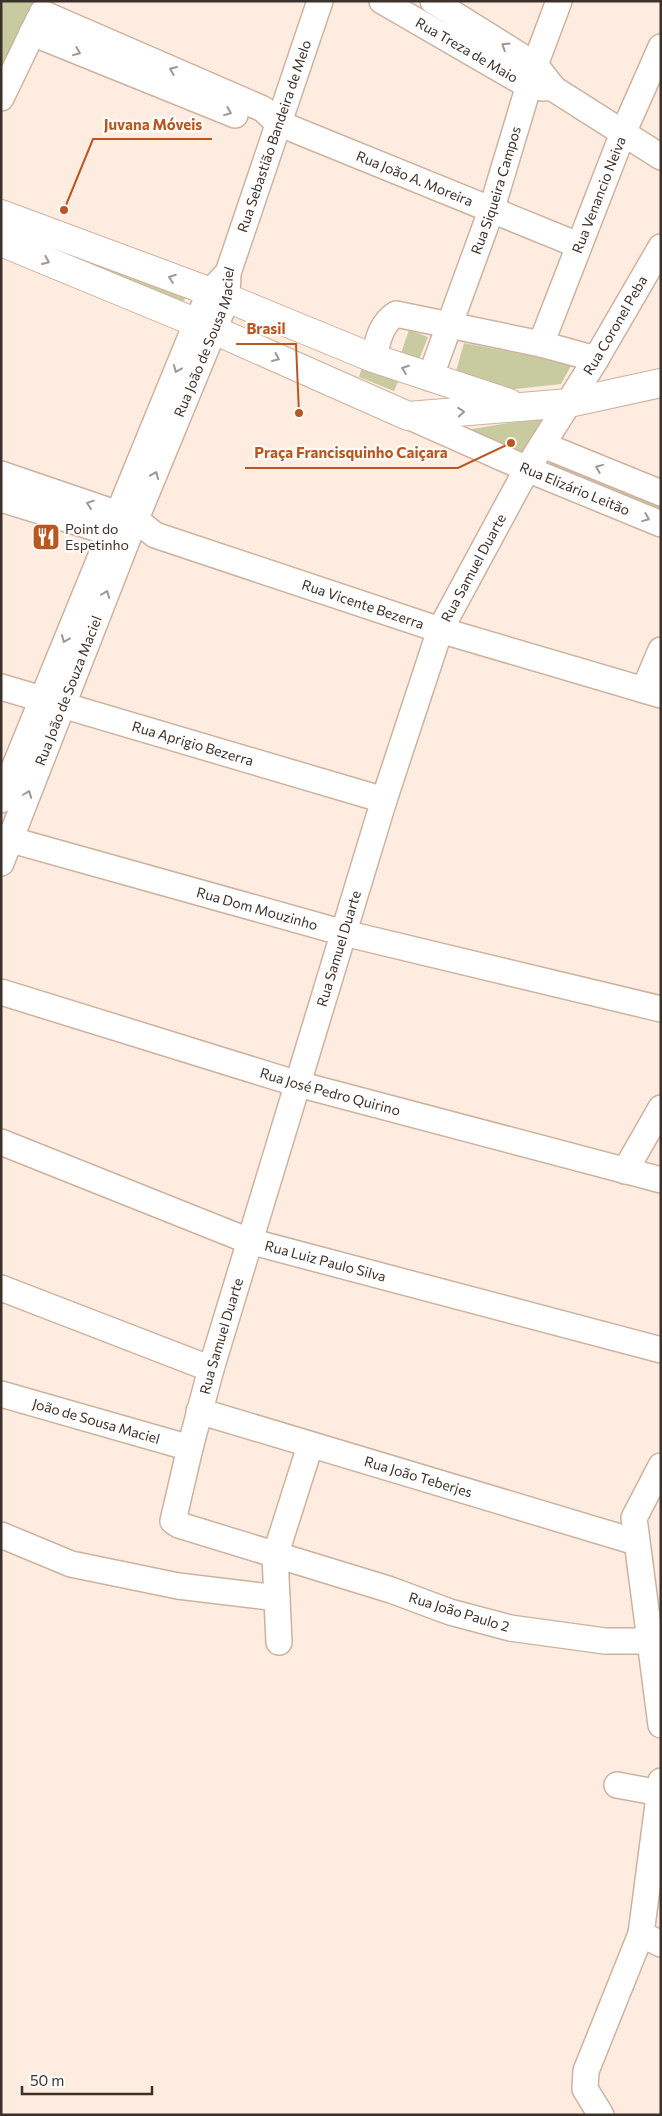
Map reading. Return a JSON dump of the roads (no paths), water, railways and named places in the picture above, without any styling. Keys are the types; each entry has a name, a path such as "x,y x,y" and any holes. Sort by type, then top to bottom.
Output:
{"main road":[{"path":"1,214 222,288 373,358 518,406"},
{"path":"1,242 205,327 408,416 569,403 661,383"}],"street":[{"name":"Rua Sebastião Bandeira de Melo","path":"222,288 320,1"},
{"name":"Rua Treza de Maio","path":"382,1 532,75"},
{"name":"Rua Treza de Maio","path":"433,1 532,75 661,157"},
{"name":"Rua Siqueira Campos","path":"430,378 448,324 491,211 532,75 559,1"},
{"name":"Rua João A. Moreira","path":"40,16 259,124 278,123 578,245"},
{"path":"1,98 40,16"},
{"name":"Rua Venancio Neiva","path":"541,344 623,132 661,47"},
{"name":"Rua Coronel Peba","path":"569,403 661,247"},
{"name":"Rua João de Sousa Maciel","path":"129,527 205,327 222,288"},
{"path":"373,358 383,326 388,319 396,314 541,344 596,359"},
{"name":"Rua Samuel Duarte","path":"173,1521 199,1411 249,1241 384,800 440,630 527,469 569,403"},
{"name":"Rua Elizário Leitão","path":"408,416 527,469 661,524"},
{"path":"543,445 661,493"},
{"name":"Rua Vicente Bezerra","path":"1,474 129,527 440,630 652,692"},
{"name":"Rua Vicente Bezerra","path":"1,499 129,527"},
{"name":"Rua João de Souza Maciel","path":"1,800 52,702 129,527"},
{"path":"652,692 661,650"},
{"name":"Rua Aprigio Bezerra","path":"1,686 384,800"},
{"name":"Rua João de Souza Maciel","path":"1,863 6,838 52,702"},
{"name":"Rua Dom Mouzinho","path":"6,838 344,933 661,1009"},
{"name":"Rua José Pedro Quirino","path":"1,992 298,1084 661,1180"},
{"path":"625,1171 661,1108"},
{"name":"Rua Luiz Paulo Silva","path":"1,1142 249,1241 661,1350"},
{"path":"1,1288 211,1369"},
{"name":"João de Sousa Maciel","path":"1,1394 190,1448"},
{"name":"Rua João Teberjes","path":"199,1411 310,1446 635,1530"},
{"path":"279,1642 275,1556 310,1446"},
{"path":"661,1466 635,1530 648,1641 661,1725"},
{"name":"Rua João Paulo 2","path":"173,1521 179,1525 275,1556 510,1628 605,1641 648,1641"},
{"path":"1,1535 71,1564 192,1587 277,1598"},
{"path":"601,2115 585,2089 586,2071 651,1939 661,1780"},
{"path":"617,1785 660,1793"}],"place":[{"name":"Juvana Móveis","path":"64,210"},
{"name":"Brasil","path":"299,413"},
{"name":"Praça Francisquinho Caiçara","path":"511,443"},
{"name":"Point do Espetinho","path":"46,537"}]}
